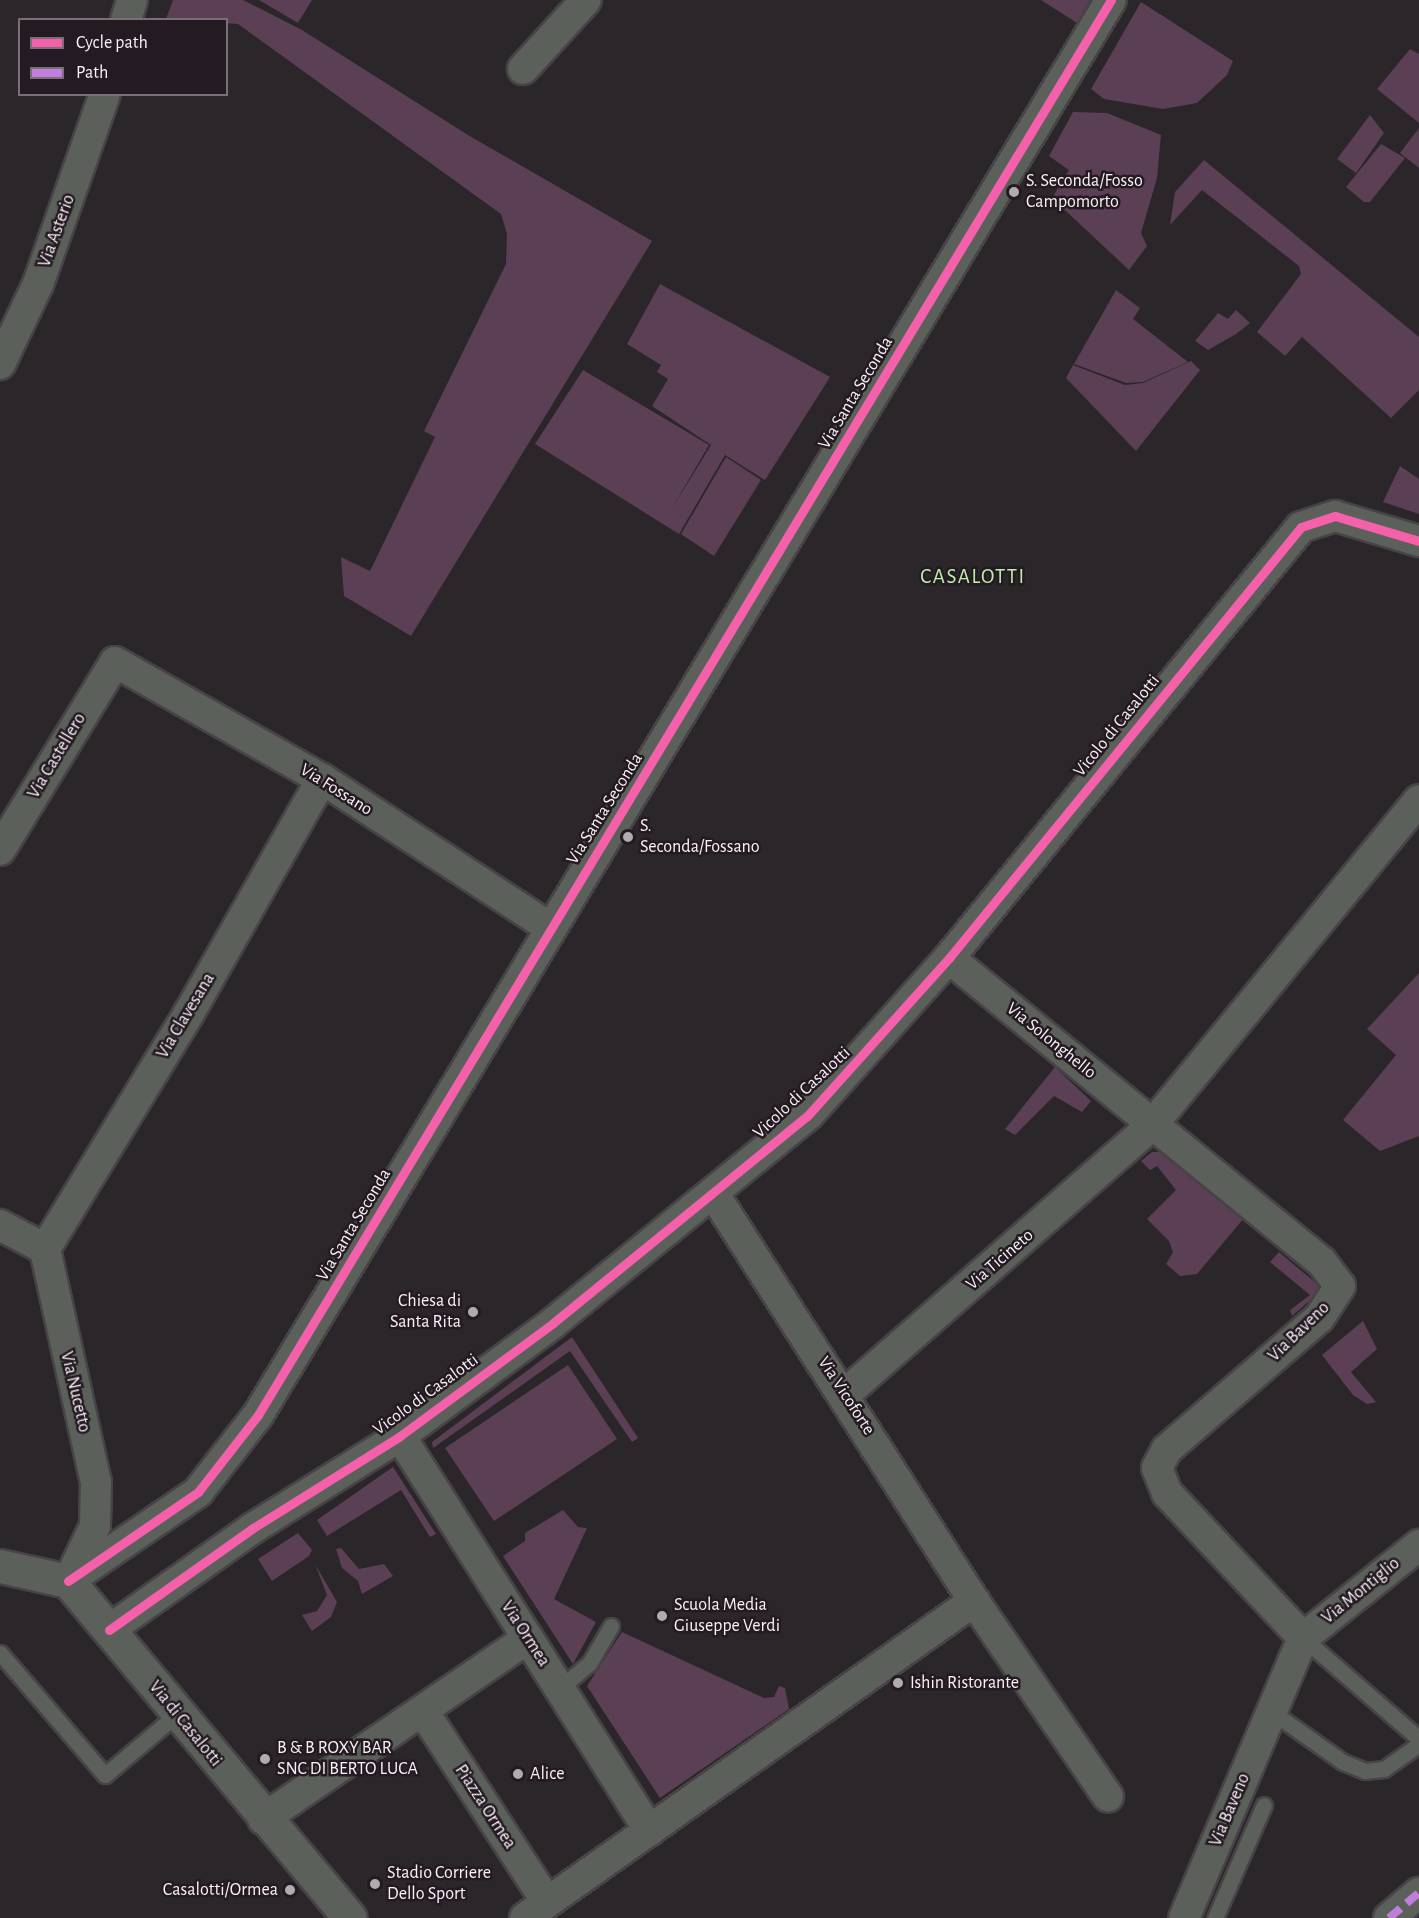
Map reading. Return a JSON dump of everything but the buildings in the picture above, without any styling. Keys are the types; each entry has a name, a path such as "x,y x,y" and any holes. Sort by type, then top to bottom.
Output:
{"street":[{"path":"127,18 132,0"},
{"path":"523,69 586,0"},
{"name":"Via Santa Seconda","path":"68,1581 188,1500 224,1465 552,928 1111,0"},
{"name":"Via Asterio","path":"0,364 38,284 104,96"},
{"name":"Vicolo di Casalotti","path":"109,1630 253,1528 400,1436 713,1193 832,1092 950,958 1301,527 1335,516 1419,541"},
{"name":"Via Fossano","path":"115,662 322,779 552,928"},
{"name":"Via Castellero","path":"0,850 115,662"},
{"name":"Via Clavesana","path":"45,1248 189,1013 322,779"},
{"path":"1153,1124 1419,800"},
{"name":"Via Solonghello","path":"950,958 1153,1124"},
{"name":"Via Ticineto","path":"845,1394 1153,1124"},
{"name":"Via Baveno","path":"1153,1124 1321,1261 1340,1286 1319,1318 1167,1449 1157,1468 1167,1493 1303,1638 1184,1918"},
{"name":"Via Vicoforte","path":"713,1193 845,1394 974,1601 1107,1797"},
{"path":"0,1225 45,1248"},
{"name":"Via Nucetto","path":"45,1248 97,1490 91,1540 68,1581"},
{"name":"Via Ormea","path":"400,1436 650,1831"},
{"name":"Via Montiglio","path":"1303,1638 1419,1545"},
{"path":"0,1566 68,1581"},
{"name":"Via di Casalotti","path":"68,1581 263,1819 350,1918"},
{"path":"650,1831 974,1601"},
{"path":"263,1819 528,1638"},
{"name":"Piazza Ormea","path":"423,1711 536,1910 650,1831"},
{"path":"1389,1918 1419,1893"}],"lane":[{"path":"560,1688 589,1664 611,1626"},
{"path":"1303,1638 1419,1739"},
{"path":"0,1653 105,1775 177,1714"},
{"path":"1272,1712 1343,1762 1365,1771 1384,1769 1419,1744"},
{"path":"1215,1918 1264,1805"},
{"path":"1214,1848 1243,1856"}],"shaded area":[{"path":"173,0 243,0 302,30 468,135 652,241 411,636 344,596 341,557 370,571 435,437 424,431 506,264 507,234 501,214 238,24 228,23 228,18 166,18"},
{"path":"259,0 312,0 298,23"},
{"path":"1041,0 1090,0 1077,23"},
{"path":"1141,2 1233,61 1227,75 1197,103 1163,109 1104,99 1091,89"},
{"path":"1410,49 1419,54 1419,123 1377,89"},
{"path":"1073,112 1107,113 1161,135 1157,178 1141,233 1147,246 1129,270 1052,198 1069,170 1049,156"},
{"path":"1370,115 1384,133 1356,173 1337,159"},
{"path":"1419,128 1419,168 1400,153"},
{"path":"1381,144 1405,158 1370,202 1364,202 1346,187"},
{"path":"1204,160 1419,337 1419,390 1391,418 1302,337 1285,356 1257,332 1301,274 1299,266 1202,190 1170,225 1175,192"},
{"path":"660,284 830,377 765,480 725,455 679,534 535,444 583,370 709,445 671,510 711,445 652,406 668,379 657,372 661,365 627,344"},
{"path":"1116,290 1140,308 1133,319 1188,362 1143,382 1126,383 1074,364"},
{"path":"1236,310 1250,323 1236,334 1208,350 1195,341 1218,313 1228,319"},
{"path":"1191,361 1200,370 1136,451 1066,378 1073,365 1125,385 1143,383"},
{"path":"726,457 761,480 714,556 681,534"},
{"path":"1400,466 1419,479 1419,514 1383,502"},
{"path":"1419,973 1419,1136 1380,1151 1343,1120 1396,1055 1367,1029"},
{"path":"1055,1067 1091,1101 1082,1112 1054,1096 1015,1135 1005,1129"},
{"path":"1152,1152 1160,1152 1244,1218 1197,1274 1180,1276 1166,1264 1173,1252 1169,1241 1147,1219 1176,1190 1157,1166 1150,1170 1141,1161"},
{"path":"1279,1252 1323,1289 1292,1316 1290,1310 1310,1295 1270,1262"},
{"path":"1363,1321 1377,1349 1351,1372 1376,1402 1367,1404 1353,1395 1322,1355"},
{"path":"572,1337 638,1438 632,1442 570,1351 433,1448 432,1442"},
{"path":"568,1365 617,1439 494,1521 445,1448"},
{"path":"393,1467 436,1534 430,1537 401,1490 327,1536 317,1520"},
{"path":"563,1510 578,1527 587,1528 554,1599 596,1622 573,1664 503,1556 525,1541 525,1533"},
{"path":"298,1533 312,1550 309,1556 272,1581 258,1559"},
{"path":"341,1548 359,1569 384,1564 393,1576 362,1594 358,1581 342,1568 336,1549"},
{"path":"315,1564 337,1602 331,1617 312,1631 302,1615 317,1611 327,1595"},
{"path":"622,1632 764,1698 774,1697 779,1686 785,1688 789,1709 660,1798 587,1686"}],"marked path":[{"path":"1389,1918 1419,1893"}],"cycle path":[{"path":"68,1581 198,1492 258,1415 1111,0"},
{"path":"109,1630 253,1528 400,1436 553,1323 809,1114 949,958 1301,527 1335,516 1419,541"}],"place":[{"name":"S. Seconda/Fosso Campomorto","path":"1014,192"},
{"name":"S. Seconda/Fossano","path":"628,837"},
{"name":"Chiesa di Santa Rita","path":"473,1312"},
{"name":"Scuola Media Giuseppe Verdi","path":"662,1616"},
{"name":"Ishin Ristorante","path":"898,1683"},
{"name":"B & B ROXY BAR SNC DI BERTO LUCA","path":"265,1759"},
{"name":"Alice","path":"518,1774"},
{"name":"Stadio Corriere Dello Sport","path":"375,1884"},
{"name":"Casalotti/Ormea","path":"290,1890"}],"district":[{"name":"CASALOTTI","path":"973,577"}]}
